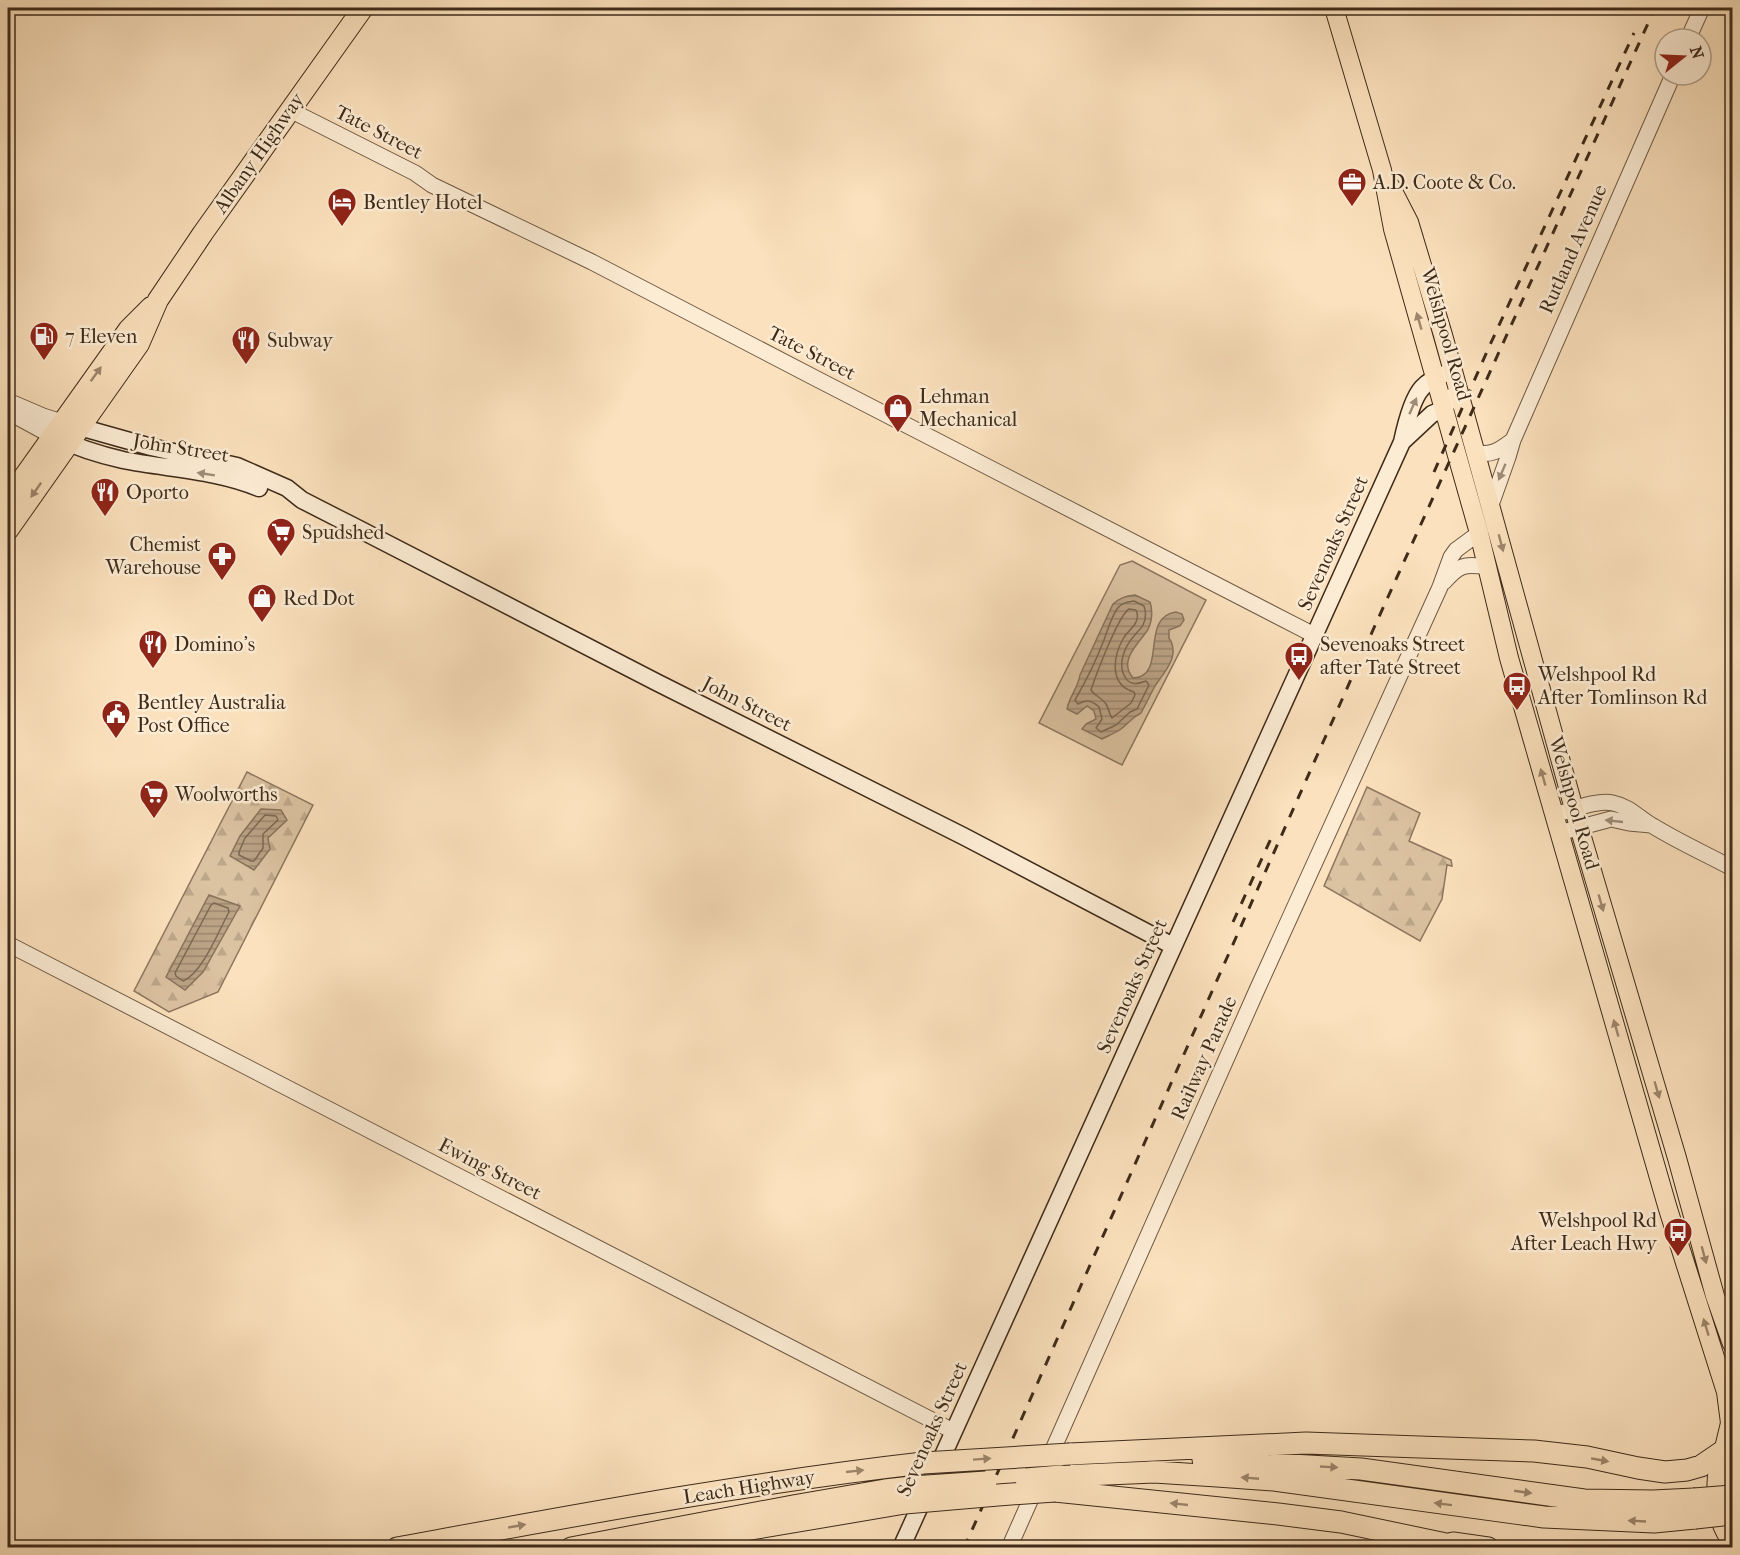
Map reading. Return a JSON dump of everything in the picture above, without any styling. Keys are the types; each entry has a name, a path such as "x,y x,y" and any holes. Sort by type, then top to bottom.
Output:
{"highway":[{"name":"Albany Highway","path":"8,499 139,344 158,300 202,233 363,8"},
{"name":"Albany Highway","path":"8,530 66,432"},
{"path":"1103,1454 1306,1443 1433,1446 1534,1451 1587,1457 1665,1472 1701,1466 1727,1444"},
{"name":"Leach Highway","path":"398,1548 593,1512 842,1472 923,1464 1070,1454 1103,1454"},
{"path":"1103,1454 1361,1469 1584,1500 1653,1501 1732,1514"},
{"path":"571,1548 885,1490 909,1495 1058,1484 1154,1472 1307,1485 1544,1517 1654,1522 1732,1496"},
{"path":"1058,1484 1341,1522 1488,1548"},
{"path":"649,1548 881,1507 909,1495"},
{"path":"716,1520 806,1510 881,1507"},
{"path":"1429,1539 1465,1548"}],"main road":[{"name":"Welshpool Road","path":"1334,8 1382,170 1393,229 1476,452 1576,818 1677,1158 1715,1296 1732,1344"},
{"name":"Welshpool Road","path":"1448,378 1444,409 1479,533 1504,641 1668,1209 1726,1392 1730,1424 1727,1444 1718,1464 1718,1504 1723,1527 1732,1542"},
{"name":"Sevenoaks Street","path":"901,1548 1402,442 1407,420 1421,388 1448,378"},
{"name":"Sevenoaks Street","path":"1402,442 1432,414 1444,409"},
{"name":"John Street","path":"66,432 122,460 235,478 285,500 302,500 658,683 963,836 1173,946"}],"street":[{"path":"1693,27 1702,8"},
{"name":"Rutland Avenue","path":"1491,504 1513,440 1667,87"},
{"name":"Tate Street","path":"290,110 415,173 432,184 592,262 1314,635"},
{"path":"8,401 43,416 66,432"},
{"path":"8,412 66,432"},
{"path":"1476,452 1494,453 1513,440"},
{"name":"Railway Parade","path":"1009,1548 1256,992 1440,587 1451,557 1456,550 1479,533"},
{"name":"Railway Parade","path":"1440,587 1458,568 1471,564 1486,567"},
{"path":"1556,824 1576,818 1603,802 1614,803 1633,811 1651,825 1732,868"},
{"name":"Ewing Street","path":"8,944 953,1431"}],"green space":[{"path":"1132,561 1206,600 1122,765 1039,723 1120,565"},
{"path":"247,772 313,805 218,992 169,1012 134,991"},
{"path":"1367,787 1420,813 1409,841 1451,860 1452,866 1447,865 1442,899 1420,941 1324,886"}],"water":[{"path":"1135,595 1150,602 1152,613 1149,628 1128,659 1129,672 1133,678 1143,675 1149,668 1155,635 1165,616 1176,612 1182,614 1184,620 1180,626 1169,630 1173,651 1170,664 1141,713 1121,729 1102,739 1082,729 1096,719 1094,711 1087,706 1077,714 1067,709 1113,604 1118,600"},
{"path":"261,809 281,810 287,820 268,838 270,849 254,870 230,856 240,836"},
{"path":"209,895 240,906 203,972 185,990 166,977"}],"railway":[{"path":"964,1548 1373,630 1655,8"},
{"path":"1434,472 1634,33"},
{"path":"1233,922 1273,834"}],"place":[{"name":"A.D. Coote & Co.","path":"1352,208"},
{"name":"Bentley Hotel","path":"342,228"},
{"name":"7 Eleven","path":"44,362"},
{"name":"Subway","path":"246,366"},
{"name":"Lehman Mechanical","path":"898,434"},
{"name":"Oporto","path":"105,518"},
{"name":"Spudshed","path":"281,558"},
{"name":"Chemist Warehouse","path":"222,582"},
{"name":"Red Dot","path":"262,624"},
{"name":"Domino's","path":"153,670"},
{"name":"Sevenoaks Street after Tate Street","path":"1299,682"},
{"name":"Welshpool Rd After Tomlinson Rd","path":"1517,712"},
{"name":"Bentley Australia Post Office","path":"116,740"},
{"name":"Woolworths","path":"154,820"},
{"name":"Welshpool Rd After Leach Hwy","path":"1678,1258"}]}
